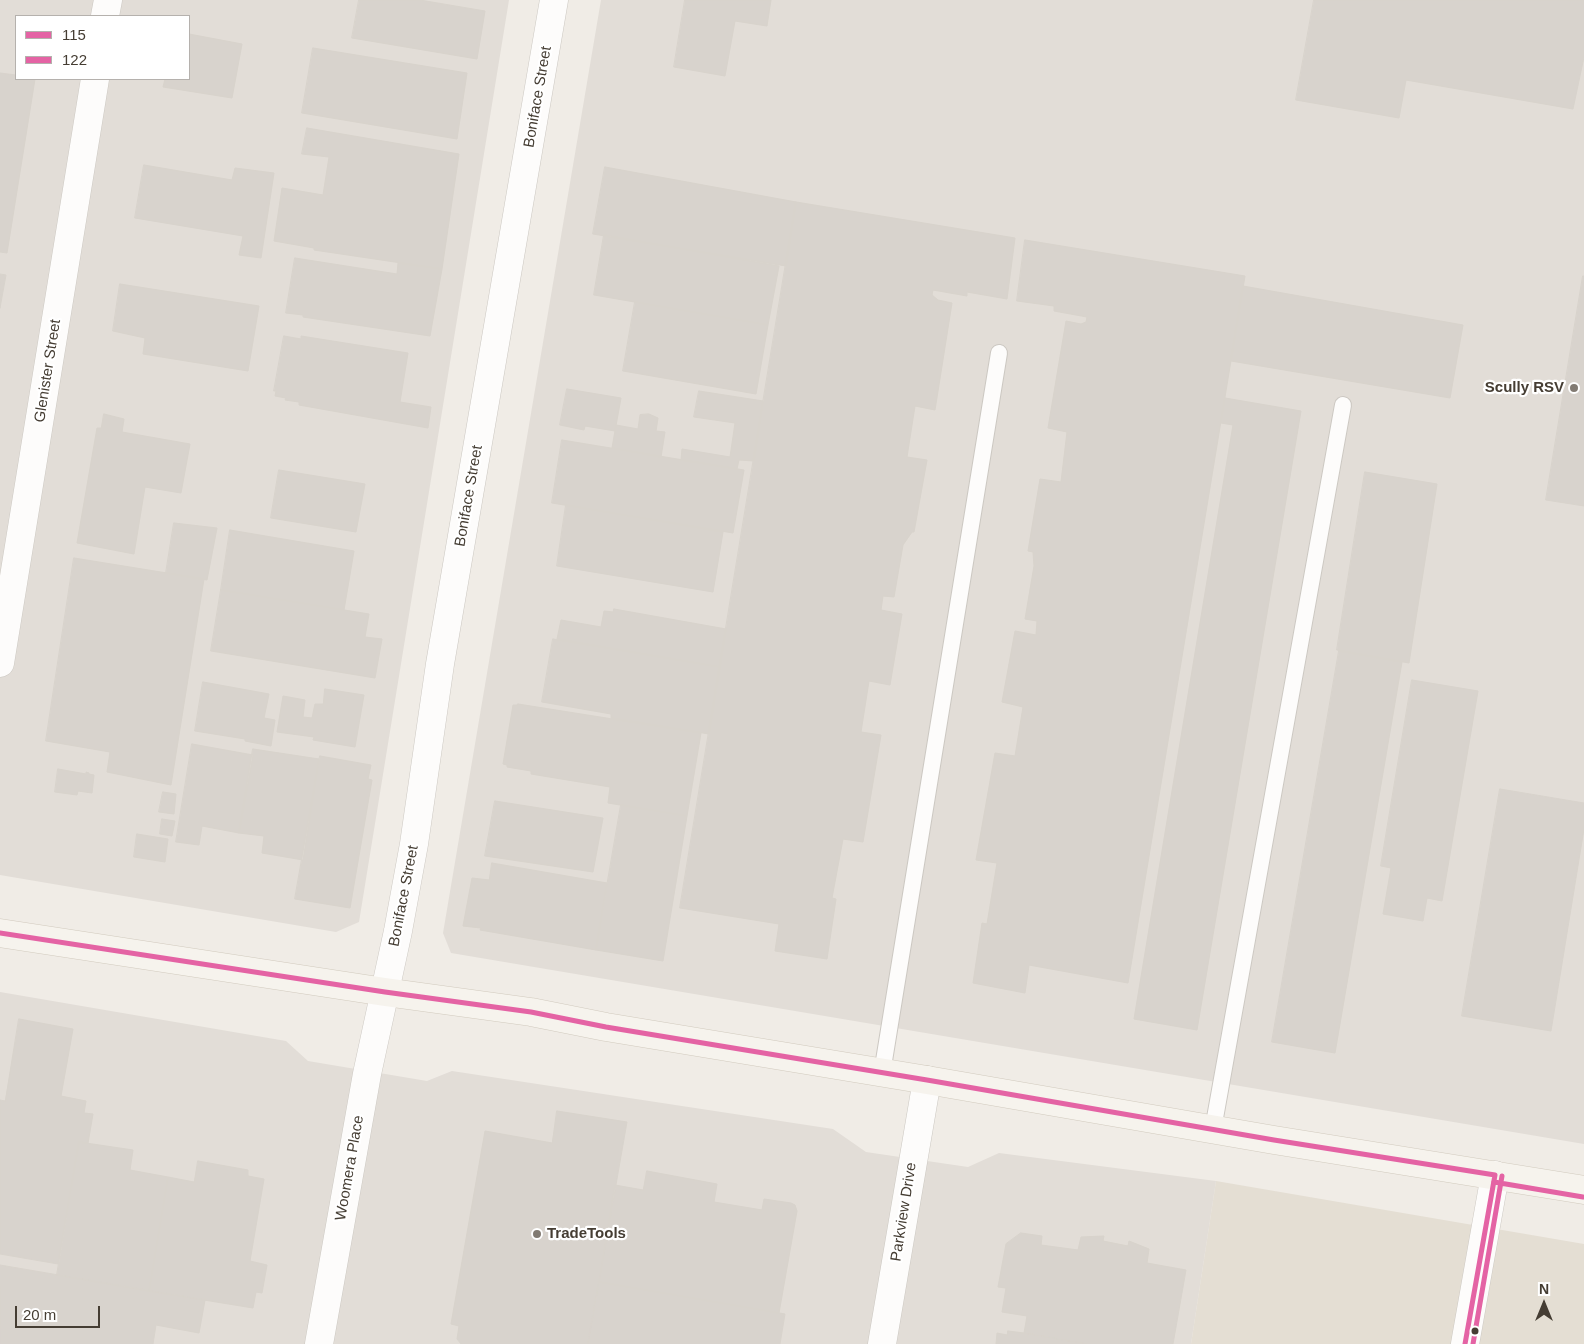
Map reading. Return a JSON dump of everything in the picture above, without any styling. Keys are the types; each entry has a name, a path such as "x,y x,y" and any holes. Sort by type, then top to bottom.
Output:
{"main road":[{"path":"0,933 384,992 532,1012 606,1027 1213,1130 1584,1190"}],"street":[{"path":"106,15 108,0"},
{"name":"Boniface Street","path":"384,992 398,931 414,844 440,664 554,0"},
{"name":"Glenister Street","path":"0,663 95,80"},
{"name":"Woomera Place","path":"319,1344 366,1074 384,992"},
{"name":"Parkview Drive","path":"882,1344 927,1080"},
{"path":"1465,1344 1495,1175"}],"lane":[{"path":"882,1073 999,353"},
{"path":"1213,1130 1343,405"}],"shaded area":[{"path":"0,0 509,0 359,922 336,932 0,875"},
{"path":"601,0 1584,0 1584,1144 451,953 443,933"},
{"path":"0,992 286,1041 308,1061 427,1081 452,1071 833,1129 866,1152 968,1167 999,1153 1216,1181 1191,1344 0,1344"},
{"path":"1216,1181 1584,1244 1584,1344 1191,1344"}],"building":[{"path":"359,0 420,0 485,11 477,59 352,38"},
{"path":"685,0 771,0 767,26 735,21 725,76 674,67"},
{"path":"1314,0 1584,0 1584,57 1573,109 1406,80 1399,118 1296,100"},
{"path":"190,34 242,44 232,98 163,87 165,80 190,80"},
{"path":"313,48 467,73 457,139 302,113"},
{"path":"0,73 15,75 15,80 35,80 7,253 0,252"},
{"path":"307,128 459,154 442,269 314,250 314,248 274,241 282,188 323,195 329,157 302,154"},
{"path":"144,165 232,180 235,168 274,173 261,258 239,255 243,236 135,218"},
{"path":"605,167 796,202 786,266 593,234"},
{"path":"796,202 1015,238 1007,299 967,292 967,296 933,290 932,295 938,300 952,303 935,410 915,406 907,457 927,460 914,532 912,532 903,545 894,597 883,596 881,610 902,614 890,685 869,681 861,732 881,735 863,842 843,839 832,898 836,899 827,959 775,951 779,924 680,908"},
{"path":"604,235 779,266 768,325 594,295"},
{"path":"1025,240 1245,276 1128,983 1029,965 1025,993 973,983 982,923 987,924 997,863 976,860 995,753 1015,756 1023,707 1002,702 1015,631 1036,635 1037,621 1025,619 1034,566 1033,552 1028,551 1040,479 1061,482 1067,432 1048,428 1066,321 1081,324 1086,322 1087,317 1054,311 1054,306 1017,301"},
{"path":"295,258 397,274 398,263 442,269 430,336 286,313"},
{"path":"0,274 6,275 0,308"},
{"name":"Scully RSV","path":"1584,276 1584,506 1546,500"},
{"path":"120,284 259,306 248,371 143,354 145,338 113,331"},
{"path":"1243,286 1463,325 1450,398 1231,361"},
{"path":"635,302 768,325 756,394 623,371"},
{"path":"284,336 301,339 301,336 408,353 400,402 431,407 428,428 299,405 299,402 275,396 276,391 274,391"},
{"path":"567,389 621,398 615,431 585,426 584,430 560,425"},
{"path":"699,391 763,401 754,461 739,460 737,469 681,460 682,449 730,457 735,423 694,417"},
{"path":"1225,398 1301,411 1197,1030 1134,1019 1233,425 1221,423"},
{"path":"104,414 124,419 122,432 190,444 181,493 145,487 134,554 77,543 97,428 101,428"},
{"path":"649,414 658,418 656,431 665,432 661,457 612,448 616,425 638,429 640,415"},
{"path":"562,440 744,470 733,533 552,503"},
{"path":"279,470 365,484 356,532 271,518"},
{"path":"1365,472 1437,484 1409,663 1337,650"},
{"path":"566,505 723,532 713,592 557,566"},
{"path":"174,523 217,528 207,580 166,573"},
{"path":"230,530 354,551 344,610 221,590"},
{"path":"74,558 204,579 171,785 107,772 110,752 46,741"},
{"path":"221,590 369,614 365,637 382,639 375,678 211,651"},
{"path":"614,609 726,629 720,667 557,639 561,620 601,627 604,611 613,612"},
{"path":"553,639 720,667 709,734 611,718 611,714 542,702"},
{"path":"1339,651 1402,662 1335,1053 1272,1042"},
{"path":"1412,680 1478,691 1442,901 1427,898 1423,921 1383,914 1391,868 1381,866"},
{"path":"203,682 269,694 264,718 275,720 271,746 245,741 245,739 195,731"},
{"path":"325,689 364,695 355,747 313,740 314,737 277,732 283,696 305,700 303,717 312,718 315,704 323,704"},
{"path":"518,704 701,733 687,816 608,803 610,787 531,774 531,771 507,767 507,765 503,764 513,705"},
{"path":"192,744 253,755 239,833 202,826 199,845 176,842"},
{"path":"253,749 319,759 303,860 262,853 264,836 239,833"},
{"path":"320,756 371,765 368,779 372,780 350,908 295,899"},
{"path":"58,769 86,774 86,772 94,775 92,793 78,791 77,795 55,792"},
{"path":"1500,789 1584,803 1584,829 1551,1031 1462,1016"},
{"path":"163,792 176,794 174,814 159,812"},
{"path":"495,801 603,818 593,872 485,856"},
{"path":"621,805 687,816 663,961 596,950"},
{"path":"162,819 175,821 172,836 160,834"},
{"path":"137,834 168,839 165,862 134,857"},
{"path":"492,863 607,883 596,950 463,926 472,878 489,880"},
{"path":"19,1019 73,1029 61,1096 86,1101 84,1113 93,1114 88,1143 79,1142 58,1264 0,1254 0,1100 5,1101"},
{"name":"TradeTools","path":"557,1111 627,1122 588,1344 461,1344 457,1339 459,1326 451,1324 485,1131 552,1143"},
{"path":"79,1142 133,1150 130,1170 168,1177 149,1291 57,1275"},
{"path":"198,1161 248,1170 248,1176 264,1179 250,1261 267,1265 262,1293 256,1292 253,1308 149,1291 168,1177 194,1182"},
{"path":"647,1171 717,1184 714,1202 762,1210 764,1199 795,1205 797,1211 779,1313 599,1282 615,1185 643,1190"},
{"path":"1021,1233 1042,1236 1041,1245 1078,1250 1081,1237 1104,1236 1103,1241 1128,1246 1129,1241 1149,1249 1147,1263 1186,1270 1173,1344 1087,1344 1024,1333 1027,1316 1002,1312 1006,1288 998,1287 1006,1244"},
{"path":"0,1265 205,1300 199,1333 156,1325 153,1344 0,1344"},
{"path":"599,1282 785,1314 780,1344 588,1344"},
{"path":"1008,1331 1087,1344 996,1344 997,1333 1007,1335"}],"transit line":[{"name":"115","path":"0,933 385,992 531,1012 606,1027 1274,1140 1495,1175"},
{"name":"115","path":"1465,1344 1495,1175"},
{"name":"122","path":"1473,1344 1502,1176"},
{"name":"122","path":"1494,1182 1583,1197"}],"place":[{"name":"Scully RSV","path":"1574,388"},
{"name":"TradeTools","path":"537,1234"}]}
